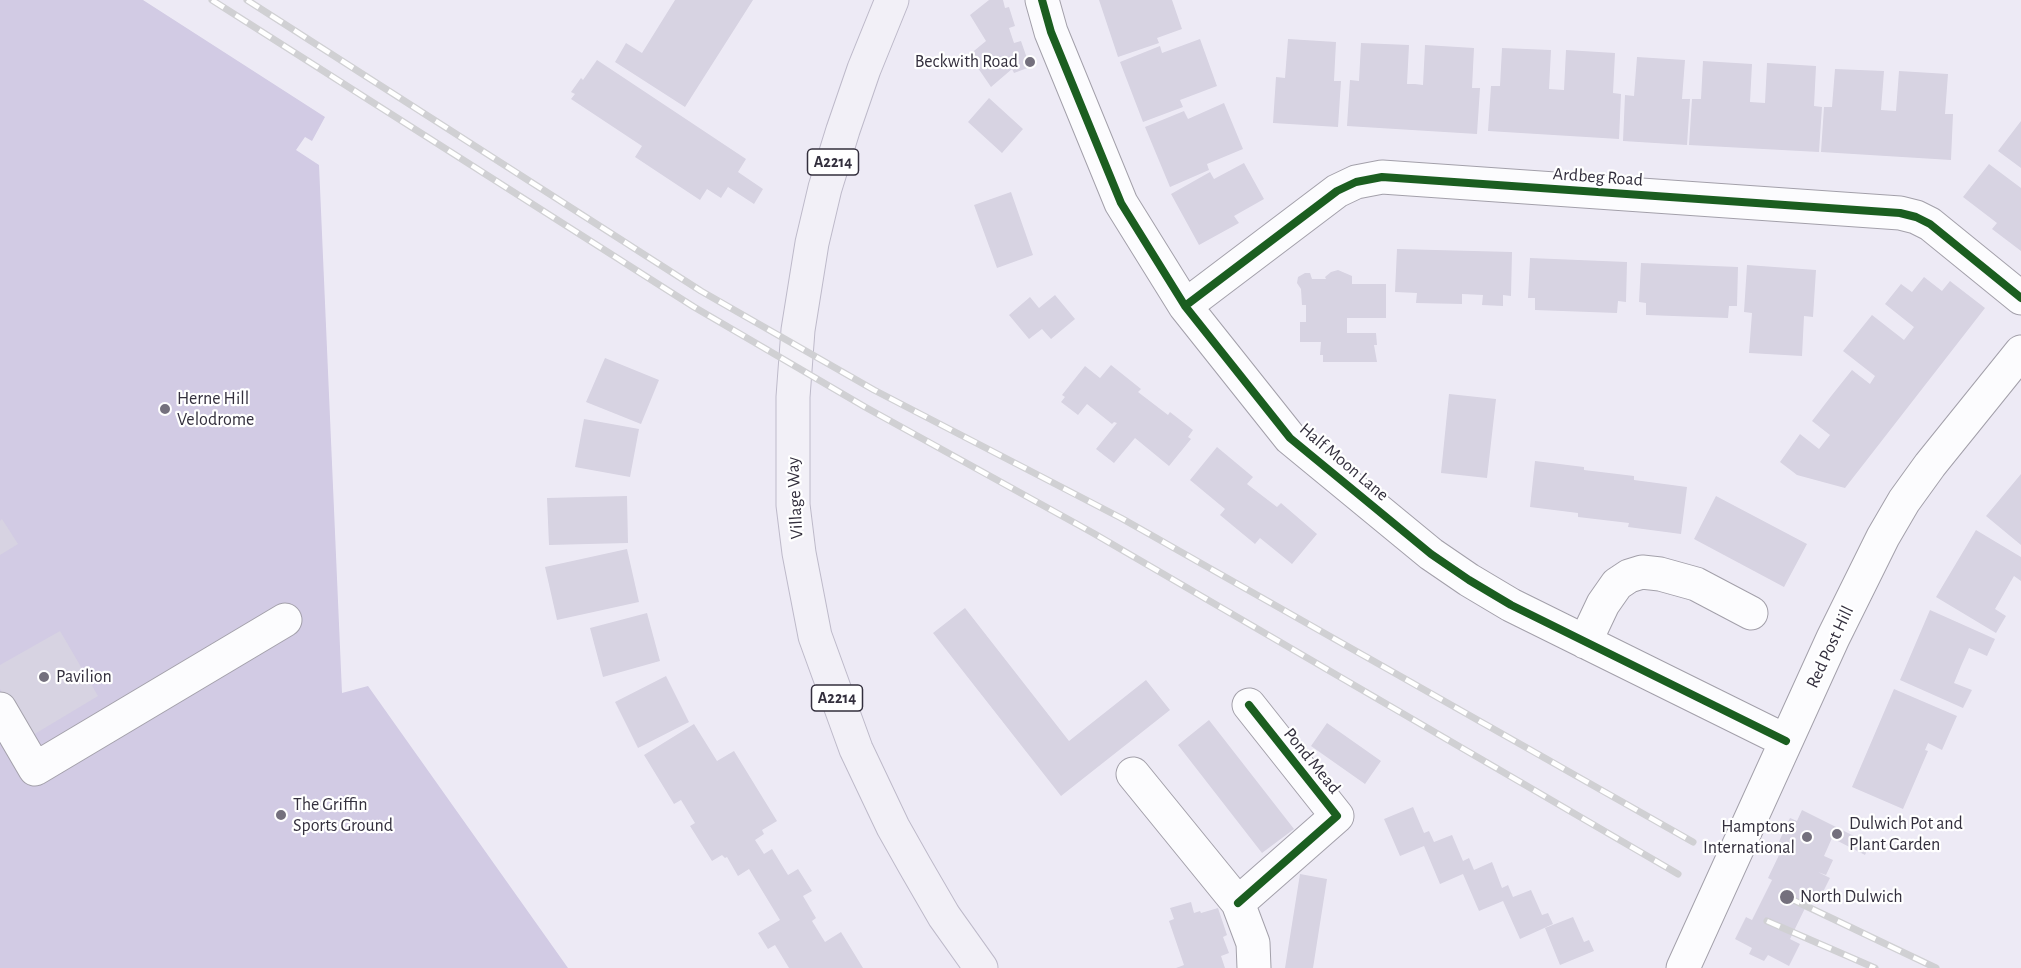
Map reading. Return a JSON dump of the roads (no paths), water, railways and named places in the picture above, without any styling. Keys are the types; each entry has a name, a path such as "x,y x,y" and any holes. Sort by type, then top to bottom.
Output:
{"main road":[{"name":"Village Way","path":"892,0 864,69 843,130 825,188 812,243 800,311 795,374 792,452 793,505 799,553 815,636 856,749 893,827 915,866 944,916 981,968"}],"street":[{"name":"Half Moon Lane","path":"1042,0 1051,32 1121,203 1185,306 1290,438 1431,554 1469,580 1511,605 1786,741"},
{"name":"Ardbeg Road","path":"1185,306 1337,191 1356,182 1382,177 1900,213 1930,224 2021,298"},
{"name":"Red Post Hill","path":"1683,968 1786,741 1878,547 1904,501 1967,416 2021,352"},
{"path":"1585,642 1603,603 1617,584 1623,579 1642,572 1667,575 1696,584 1751,613"},
{"path":"0,709 36,769 285,620"},
{"name":"Pond Mead","path":"1238,903 1337,816 1249,705"},
{"path":"1133,774 1238,903 1253,943 1254,968"}],"railway":[{"path":"212,0 694,307 865,407 1093,533 1678,874"},
{"path":"247,0 701,291 874,390 1121,518 1693,842"},
{"path":"1787,897 1936,968"},
{"path":"1767,921 1875,968"}],"place":[{"name":"Beckwith Road","path":"1030,62"},
{"name":"Herne Hill Velodrome","path":"165,409"},
{"name":"Pavilion","path":"44,677"},
{"name":"The Griffin Sports Ground","path":"281,815"},
{"name":"Dulwich Pot and Plant Garden","path":"1837,834"},
{"name":"Hamptons International","path":"1807,837"},
{"name":"North Dulwich","path":"1787,897"}]}
